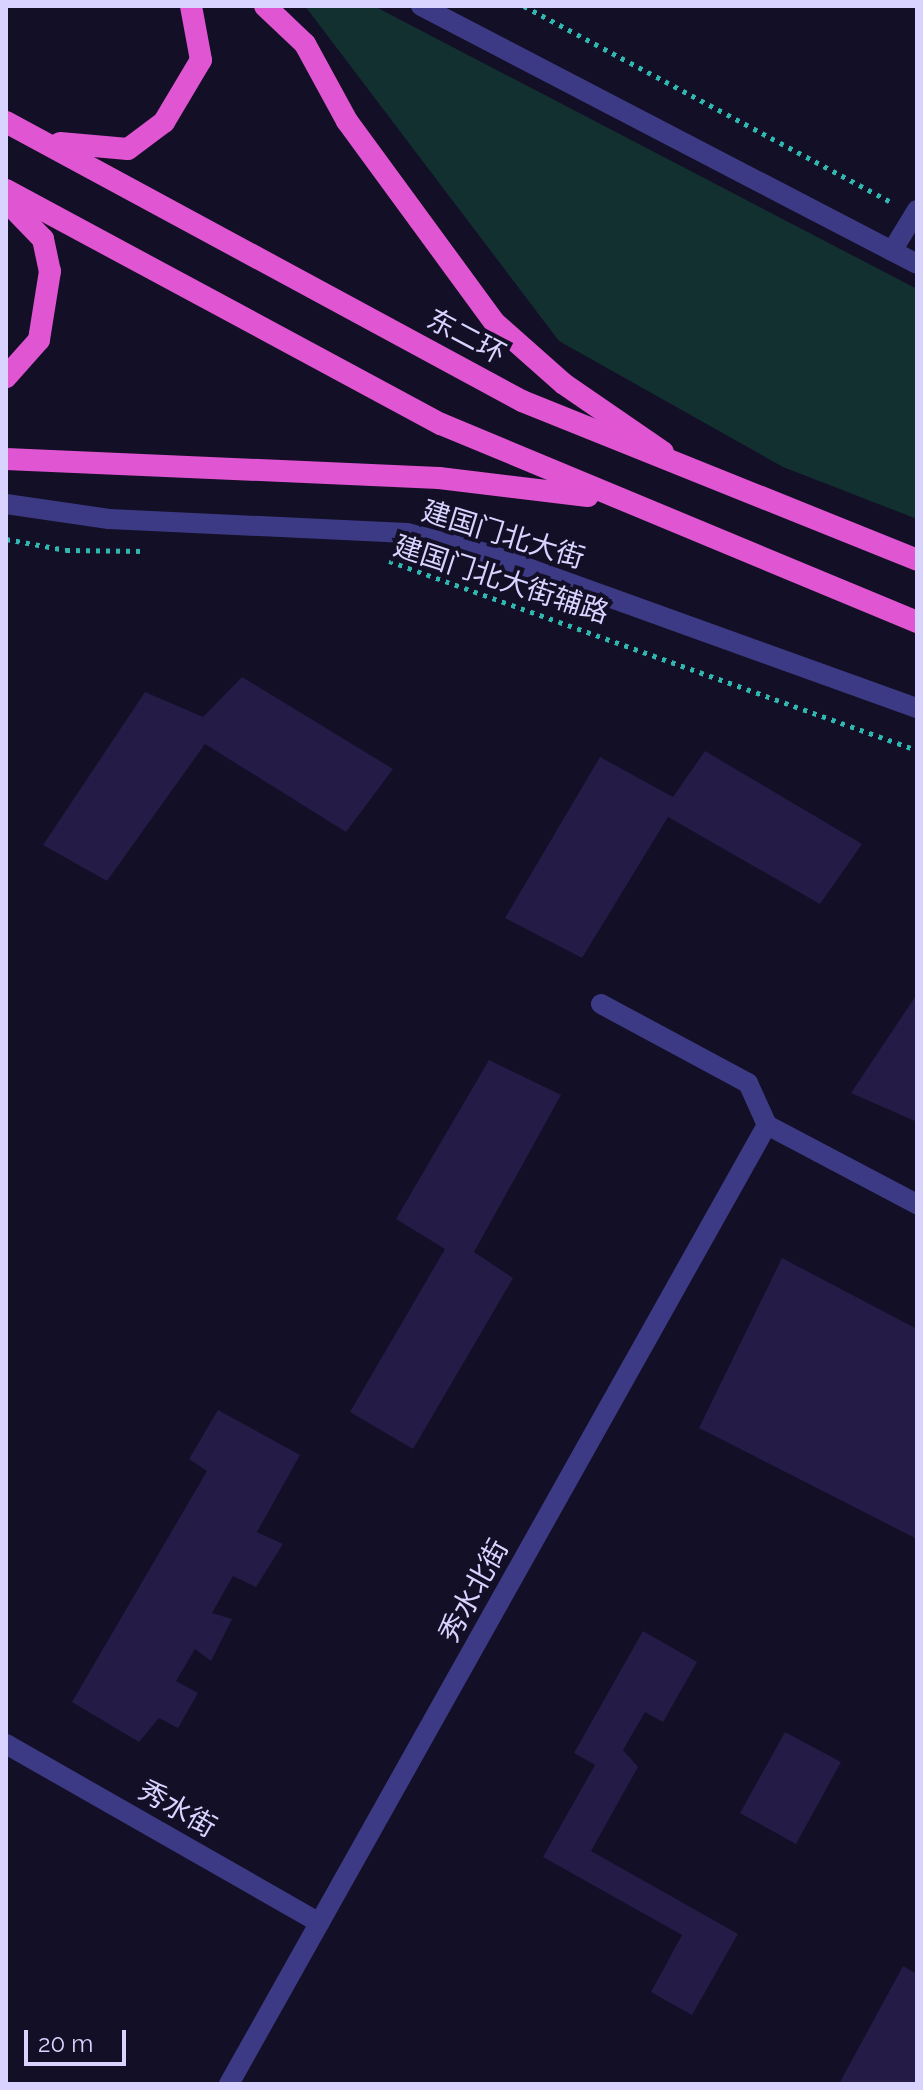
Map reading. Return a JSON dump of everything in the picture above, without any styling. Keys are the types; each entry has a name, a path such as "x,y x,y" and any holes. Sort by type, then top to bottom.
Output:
{"highway":[{"path":"12,126 78,150 128,149 164,122 188,91 201,60 191,6"},
{"path":"265,6 305,44 347,121 495,323 564,384 703,480"},
{"name":"东二环","path":"12,126 522,401 703,480 917,560"},
{"path":"6,190 441,424 613,499 917,622"},
{"path":"6,201 43,239 50,271 39,340 6,377"},
{"path":"6,459 439,478 613,499"}],"street":[{"path":"421,6 917,264"},
{"path":"892,251 916,212"},
{"name":"建国门北大街","path":"6,504 109,519 407,533 486,553 917,708"},
{"path":"601,1004 748,1083 767,1125 917,1204"},
{"name":"秀水北街","path":"229,2084 767,1125"},
{"name":"秀水街","path":"6,1744 320,1923"}],"path":[{"path":"524,6 916,212"},
{"path":"6,539 66,550 162,551"},
{"name":"建国门北大街辅路","path":"372,559 496,595 917,750"}],"green space":[{"path":"305,6 374,6 917,289 917,519 783,467 559,341"}],"building":[{"path":"242,677 393,769 346,832 205,744 107,881 43,845 145,692 203,717"},
{"path":"705,751 862,844 820,904 668,817 582,958 505,918 600,757 673,797"},
{"path":"917,994 917,1122 851,1093"},
{"path":"489,1060 561,1095 474,1252 513,1278 413,1449 350,1412 445,1249 396,1219"},
{"path":"782,1258 917,1329 917,1539 699,1428"},
{"path":"218,1410 300,1455 257,1532 283,1544 256,1587 233,1576 212,1613 232,1619 211,1661 195,1649 176,1681 198,1693 178,1728 159,1718 139,1742 72,1702 207,1471 189,1459"},
{"path":"643,1631 697,1662 663,1722 645,1712 623,1750 638,1767 591,1851 738,1934 692,2015 651,1992 682,1935 543,1857 595,1765 574,1753"},
{"path":"785,1732 841,1762 796,1844 740,1813"},
{"path":"903,1966 917,1974 917,2084 839,2084"}]}
